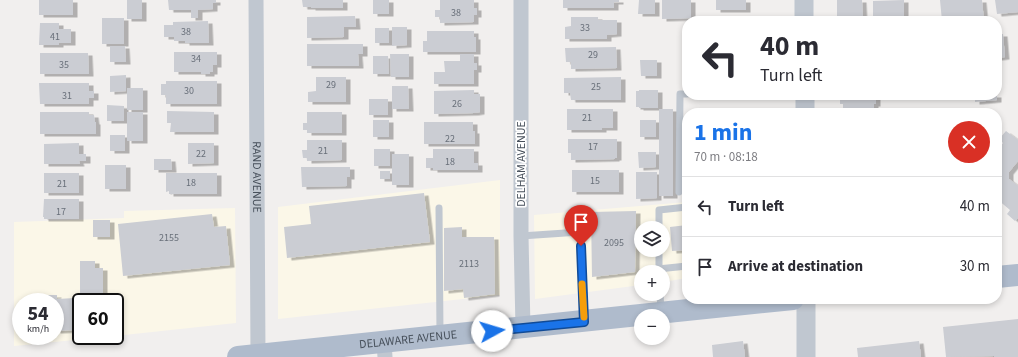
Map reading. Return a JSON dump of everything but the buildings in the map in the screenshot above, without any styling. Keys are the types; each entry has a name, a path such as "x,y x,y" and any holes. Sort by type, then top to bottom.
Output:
{"main road":[{"path":"1002,277 1018,275"},
{"name":"DELAWARE AVENUE","path":"248,356 384,350 440,336 584,322 661,304 682,304"}],"street":[{"name":"RAND AVENUE","path":"248,356 256,0"},
{"name":"DELHAM AVENUE","path":"521,0 521,236 523,328"},
{"path":"804,0 804,16"},
{"path":"806,304 806,357"}],"lane":[{"path":"679,192 680,94 682,94"},
{"path":"439,208 440,336"},
{"path":"659,221 659,210 682,208"},
{"path":"521,236 580,232 584,322"},
{"path":"670,269 682,267"}],"shaded area":[{"path":"500,180 500,295 278,319 278,207"},
{"path":"682,202 682,279 670,281 670,265 634,265 634,286 535,299 534,215"},
{"path":"235,208 236,323 124,335 124,293 72,293 72,340 64,341 64,293 14,293 14,222 124,218 124,211"}],"slow traffic":[{"path":"582,284 584,317"}],"route":[{"path":"492,331 584,322 581,246"}]}
